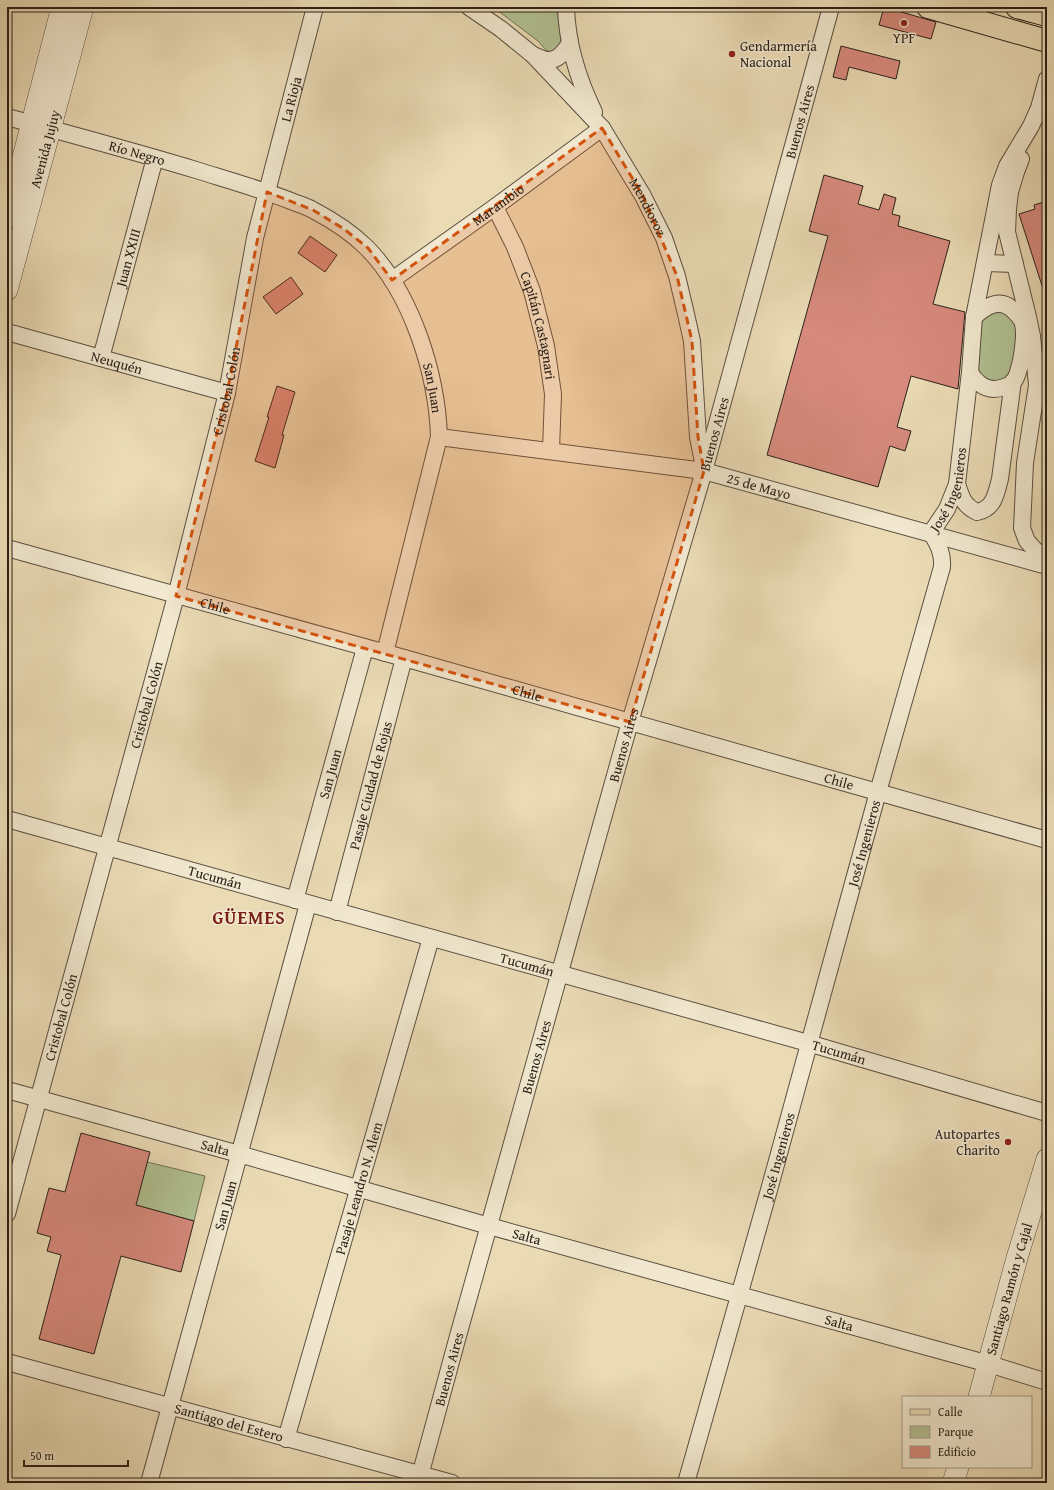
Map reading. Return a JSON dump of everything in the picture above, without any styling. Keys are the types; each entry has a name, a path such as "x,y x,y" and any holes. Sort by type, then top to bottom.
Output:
{"main road":[{"path":"928,7 1047,41"},
{"path":"1017,7 1047,15"}],"street":[{"name":"Avenida Jujuy","path":"7,290 41,126 62,7"},
{"name":"Avenida Jujuy","path":"7,219 83,7"},
{"name":"La Rioja","path":"267,192 315,7"},
{"name":"Mendioroz","path":"469,7 501,29 533,55 602,128 643,196 664,238 678,276 692,341 698,438 704,471"},
{"path":"566,7 570,43 584,91 602,128"},
{"name":"Buenos Aires","path":"419,1478 630,722 704,471 831,7"},
{"path":"533,55 547,60 553,59 560,56 570,43"},
{"path":"1047,79 1039,108 1031,126 1007,166 1000,185 1002,206 1025,319 1032,336 1037,385 1025,463 1022,528 1026,541 1036,551 1047,557"},
{"name":"José Ingenieros","path":"686,1483 942,567 943,558 940,548 931,533 947,509 957,484 970,372 974,317 986,263 990,233 1027,146 1047,115"},
{"name":"Río Negro","path":"7,117 155,158 267,192"},
{"name":"Marambio","path":"392,280 495,207 602,128"},
{"name":"Juan XXIII","path":"101,358 155,158"},
{"name":"San Juan","path":"267,192 313,210 344,229 368,248 392,280 408,310 423,347 433,381 438,414 439,437 385,653"},
{"name":"Cristobal Colón","path":"7,1214 176,596 227,393 256,238 267,192"},
{"name":"Capitán Castagnari","path":"495,207 515,247 532,291 546,346 553,394 551,450"},
{"path":"990,233 1007,232"},
{"path":"986,263 1015,264"},
{"path":"974,317 989,305 999,304 1005,305 1012,309 1025,319"},
{"path":"957,484 963,502 970,509 977,512 989,507 996,495 1000,479 1013,381 1019,369 1022,353 1025,319"},
{"name":"Neuquén","path":"7,332 227,393"},
{"path":"970,372 973,378 988,388 1000,388 1013,381"},
{"name":"25 de Mayo","path":"439,437 551,450 704,471 1047,566"},
{"name":"Chile","path":"7,548 404,658 1047,840"},
{"name":"San Juan","path":"149,1483 239,1154 365,648"},
{"name":"Pasaje Ciudad de Rojas","path":"337,912 404,658"},
{"name":"Tucumán","path":"7,819 808,1044 1047,1113"},
{"name":"Pasaje Leandro N. Alem","path":"286,1439 431,938"},
{"name":"Salta","path":"7,1090 239,1154 739,1296 989,1364 1047,1382"},
{"name":"Santiago Ramón y Cajal","path":"979,1396 1017,1258 1047,1158"},
{"name":"Santiago del Estero","path":"7,1362 170,1406 419,1478 452,1483"},
{"path":"953,1483 958,1468"}],"highlighted area":[{"path":"602,128 643,196 677,276 692,341 698,437 704,471 630,722 176,596 227,393 267,192 313,210 344,229 368,248 392,280"}],"green space":[{"path":"493,7 557,7 561,41 559,48 554,52 547,51 538,41"},
{"path":"994,311 1004,311 1010,316 1018,331 1011,376 999,383 985,380 976,368 982,319"},
{"path":"147,1162 205,1176 194,1221 136,1205"}],"building":[{"path":"884,7 936,22 931,39 879,25"},
{"path":"841,46 900,61 896,79 849,67 846,80 833,77"},
{"path":"824,175 863,186 858,204 879,210 884,194 896,198 892,214 900,216 898,226 950,241 933,304 965,312 958,389 911,376 897,427 911,431 905,451 890,446 878,487 767,455 828,236 809,231"},
{"path":"1047,201 1047,294 1045,295 1019,214 1035,209 1034,205"},
{"path":"310,236 337,255 325,272 298,253"},
{"path":"291,277 303,294 276,314 263,297"},
{"path":"277,386 295,392 282,435 284,435 275,468 255,461"},
{"path":"81,1133 150,1152 136,1205 194,1221 181,1272 121,1256 94,1354 39,1339 61,1255 47,1251 51,1237 37,1233 49,1188 65,1192"}],"place":[{"name":"YPF","path":"904,23"},
{"name":"Gendarmería Nacional","path":"732,54"},
{"name":"Autopartes Charito","path":"1008,1142"}],"district":[{"name":"GÜEMES","path":"249,917"}]}
